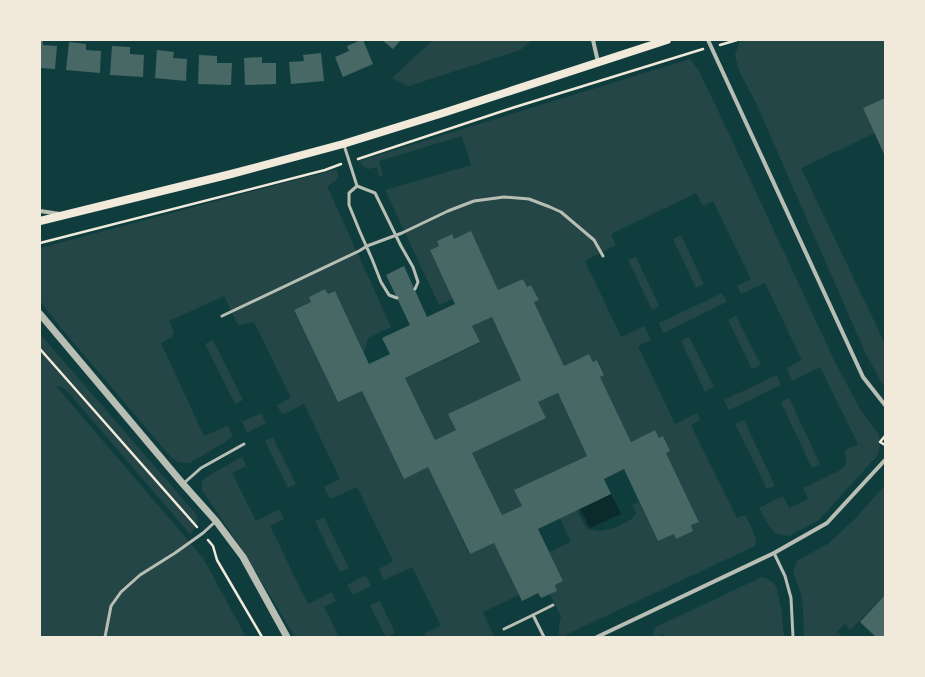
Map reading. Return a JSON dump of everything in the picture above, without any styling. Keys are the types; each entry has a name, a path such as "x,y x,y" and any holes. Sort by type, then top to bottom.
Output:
{"main road":[{"path":"40,221 343,144 667,40"}],"street":[{"path":"593,40 598,62"},
{"path":"708,40 863,377 885,405"},
{"path":"40,211 67,214"},
{"path":"40,314 216,521 243,557 287,637"},
{"path":"597,637 774,553 827,523 885,460"}],"lane":[{"path":"343,144 357,186"},
{"path":"357,186 375,193 413,267 418,282 415,289"},
{"path":"357,186 349,193 349,205 381,282 389,296 397,298"},
{"path":"222,316 367,246 402,233 448,211 474,201 504,196 529,200 561,212 594,240 603,256"},
{"path":"183,484 201,468 244,444"},
{"path":"104,637 111,606 120,592 140,575 203,533 216,521"},
{"path":"774,553 785,576 791,598 794,637"},
{"path":"504,629 553,605"},
{"path":"533,615 544,637"}],"path":[{"path":"40,243 325,170 512,108 737,40"},
{"path":"40,349 203,533 213,546 217,560 262,637"},
{"path":"885,436 880,442 885,445"}],"shaded area":[{"path":"433,40 532,40 520,50 409,86 392,78"},
{"path":"740,40 885,40 885,98 863,108 875,133 801,168 885,344 885,387 865,352 756,103 739,71 735,55"},
{"path":"690,59 698,69 723,121 834,360 859,407 879,435 880,447 877,456 819,520 789,536 774,532 759,508 783,496 789,508 808,499 803,488 839,471 846,464 845,450 858,444 820,367 792,381 787,368 802,360 765,283 741,294 737,286 751,279 713,201 703,206 696,193 611,234 616,245 585,261 621,337 644,326 651,340 638,346 675,424 697,413 700,420 691,425 737,518 745,515 756,539 755,546 563,636 559,634 561,617 550,594 557,591 555,585 563,581 549,552 571,542 560,518 577,510 587,529 600,531 615,528 632,519 636,513 632,505 639,502 658,541 674,534 676,539 693,531 691,525 699,521 666,453 670,451 663,436 659,438 655,430 631,442 600,377 604,375 598,360 593,362 589,354 564,366 534,302 538,300 532,285 527,287 523,279 498,290 471,232 454,239 451,234 437,241 439,246 430,250 453,299 439,305 385,190 471,165 462,136 379,161 383,175 379,176 377,167 369,169 364,167 359,161"},
{"path":"337,169 338,176 335,181 327,186 391,327 368,338 364,353 335,291 328,294 325,289 309,297 311,302 294,311 338,402 362,391 404,478 428,467 469,554 494,543 519,595 483,612 494,637 426,637 424,634 441,626 412,567 384,580 379,569 393,561 357,487 330,499 324,487 340,479 304,404 282,415 277,405 291,398 254,322 238,325 224,296 169,321 174,332 172,337 161,343 204,436 228,426 232,435 223,443 190,463 178,462 170,456 61,328 40,301 40,248"},
{"path":"681,235 704,284 696,288 673,239"},
{"path":"636,257 659,306 652,310 628,260"},
{"path":"722,293 727,302 663,333 659,323"},
{"path":"736,316 761,365 752,369 728,320"},
{"path":"492,317 521,380 449,414 456,430 435,440 405,378 480,343 472,326"},
{"path":"40,334 196,514 198,521 190,534 70,394 62,387 56,386 203,558 246,637 40,637"},
{"path":"689,337 714,387 705,392 681,341"},
{"path":"213,340 243,400 235,404 205,344"},
{"path":"777,375 781,385 729,410 724,400"},
{"path":"558,393 587,456 514,490 522,506 502,515 472,453 538,402"},
{"path":"789,398 820,464 812,468 781,402"},
{"path":"261,413 266,423 247,433 242,422"},
{"path":"744,420 775,486 767,489 735,424"},
{"path":"273,437 296,484 288,488 265,441"},
{"path":"242,457 246,466 232,473 256,521 279,509 284,519 270,526 308,604 332,592 336,601 324,607 339,637 295,637 243,551 202,490 202,481 208,476"},
{"path":"885,485 885,595 850,630 845,624 837,631 843,637 804,637 801,593 793,571 797,561 829,543 856,518"},
{"path":"611,494 621,514 590,528 580,509"},
{"path":"324,517 349,568 340,572 315,521"},
{"path":"366,575 371,586 353,595 347,585"},
{"path":"762,577 770,580 776,586 781,607 784,637 664,637 663,634 654,637 653,632 656,627"},
{"path":"380,601 395,633 386,637 370,605"}],"building":[{"path":"40,40 43,40 43,45 57,46 55,69 40,68"},
{"path":"363,40 373,64 343,77 335,57 349,51 347,46"},
{"path":"382,40 401,40 393,49"},
{"path":"69,42 86,44 86,50 101,51 100,73 66,70"},
{"path":"112,46 130,47 130,54 144,55 143,77 110,75"},
{"path":"157,50 174,52 173,58 187,59 186,81 155,78"},
{"path":"321,53 324,81 291,84 289,62 304,61 303,55"},
{"path":"199,55 217,56 217,63 232,63 231,85 198,84"},
{"path":"262,57 262,63 276,63 276,84 245,85 244,58"},
{"path":"885,98 885,156 863,108"},
{"path":"471,231 498,290 523,279 527,287 531,285 539,300 534,302 564,366 589,354 593,362 597,360 604,375 600,377 631,442 655,430 659,438 663,436 670,451 666,453 699,522 691,525 693,531 676,539 674,534 658,541 624,469 604,479 611,494 538,529 563,581 555,585 557,591 541,598 538,593 522,601 494,543 470,554 428,467 404,479 362,391 338,402 294,310 311,302 309,297 325,289 328,294 335,291 369,364 390,354 382,338 410,325 386,275 404,266 427,317 455,304 430,250 439,246 437,241 452,234 454,239","holes":["492,317 521,380 448,414 456,430 435,440 405,378 480,342 472,326","558,393 587,456 514,490 522,506 502,515 472,453 546,418 538,402"]},
{"path":"885,595 885,637 876,637 860,622"}]}
